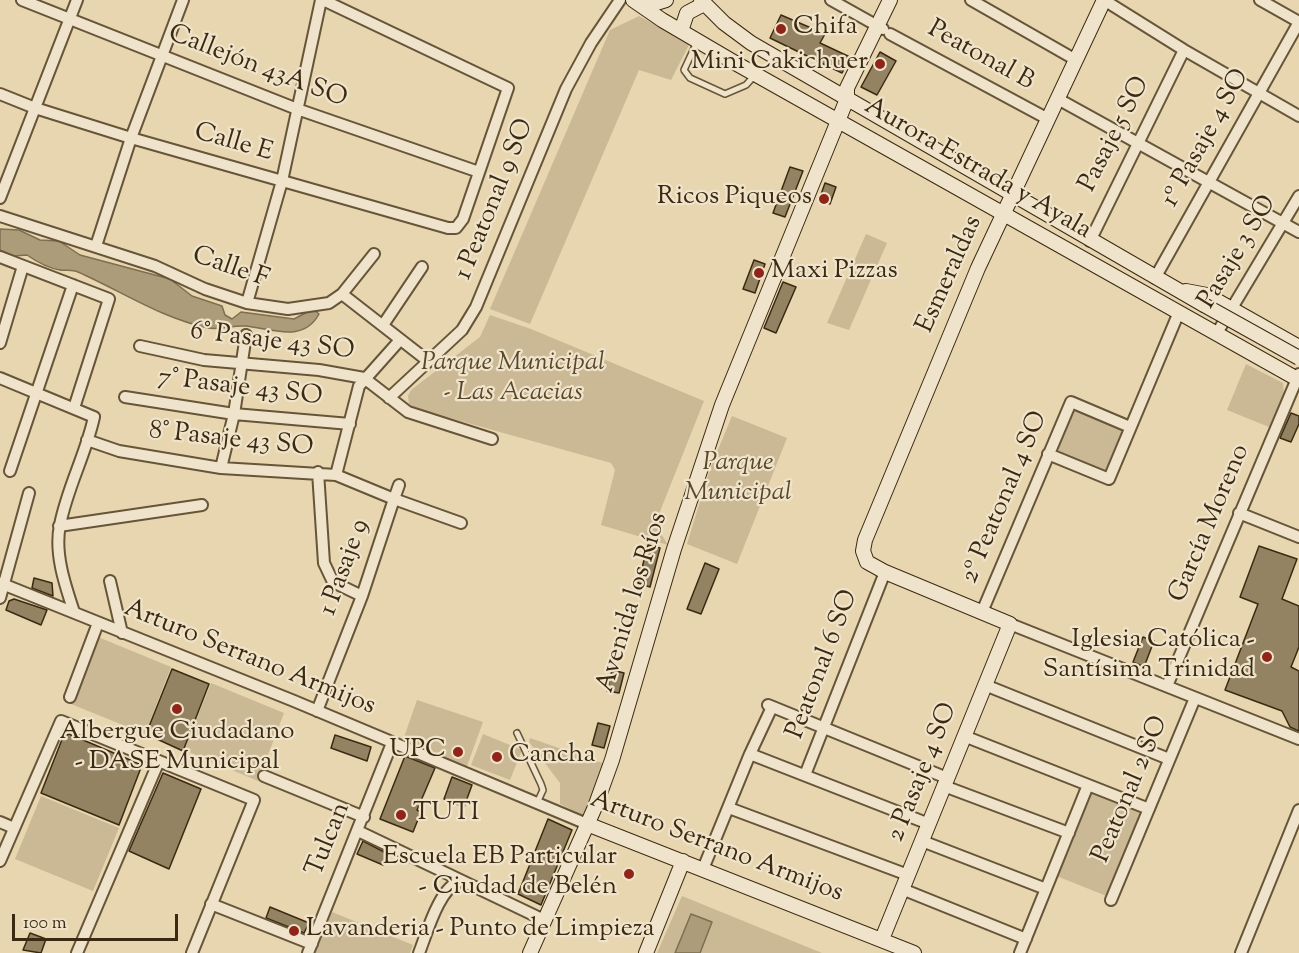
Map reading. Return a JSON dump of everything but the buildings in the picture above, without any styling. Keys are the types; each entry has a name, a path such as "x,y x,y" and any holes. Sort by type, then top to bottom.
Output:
{"street":[{"name":"Callejón 43A SO","path":"22,0 297,109 479,172"},
{"path":"0,198 77,0"},
{"path":"96,246 131,138 183,0"},
{"path":"247,303 282,181 322,0 508,88 479,172"},
{"name":"1 Peatonal 9 SO","path":"389,398 462,330 476,307 566,89 591,43 620,0"},
{"path":"635,0 653,4 666,0"},
{"name":"Aurora Estrada y Ayala","path":"635,0 681,31 756,74 1276,367 1298,377"},
{"name":"Peatonal B","path":"831,0 1048,119"},
{"name":"Avenida los Ríos","path":"884,29 890,0"},
{"name":"Avenida los Ríos","path":"530,953 587,824 612,760 674,549 718,416 847,99 855,91 898,0"},
{"path":"971,0 1076,60"},
{"path":"1104,0 1184,50 1299,116"},
{"name":"Esmeraldas","path":"885,572 867,562 863,551 865,540 978,268 1104,0"},
{"path":"1260,0 1299,22"},
{"path":"681,31 687,13 702,2"},
{"name":"Aurora Estrada y Ayala","path":"702,2 751,43 1090,241 1299,358"},
{"name":"1º Pasaje 4 SO","path":"1155,278 1299,22"},
{"name":"Pasaje 5 SO","path":"1090,241 1184,50"},
{"name":"Calle E","path":"0,93 35,108 131,138 448,228 456,228 463,219 479,172"},
{"path":"1058,99 1299,232"},
{"name":"Pasaje 3 SO","path":"1217,333 1299,196"},
{"name":"Calle F","path":"0,216 96,246 186,278 205,290 247,303 299,310 316,303 329,303 342,294"},
{"path":"374,254 342,294 428,361"},
{"path":"0,257 109,299 74,408"},
{"path":"0,343 23,266"},
{"path":"383,326 422,267"},
{"path":"10,471 39,392 73,285"},
{"path":"1173,288 1207,295 1294,344 1297,359 1291,366 1276,367"},
{"path":"1048,454 1109,479 1179,312"},
{"path":"220,468 234,414 246,335"},
{"path":"336,475 359,386 400,340"},
{"name":"6° Pasaje 43 SO","path":"140,346 242,365 319,370 364,378 408,412 492,439"},
{"name":"García Moreno","path":"1167,686 1298,377"},
{"path":"0,378 39,392 94,417 59,526 60,555 65,584 74,612"},
{"name":"7° Pasaje 43 SO","path":"125,397 234,414 350,424"},
{"name":"2º Peatonal 4 SO","path":"982,612 1071,402 1130,427"},
{"name":"8° Pasaje 43 SO","path":"87,440 119,451 220,468 318,472 336,475"},
{"path":"318,472 324,563 333,582 362,596"},
{"name":"1 Pasaje 9","path":"317,711 362,596 394,499 336,475"},
{"path":"399,485 394,499 461,524"},
{"path":"0,598 29,493"},
{"path":"59,526 202,505"},
{"path":"1239,513 1299,537"},
{"path":"885,572 1299,740"},
{"name":"Peatonal 6 SO","path":"806,775 885,572"},
{"path":"110,580 122,633"},
{"name":"Arturo Serrano Armijos","path":"2,584 317,711 587,824 915,953"},
{"path":"70,697 98,623"},
{"name":"2 Pasaje 4 SO","path":"882,939 1010,624"},
{"path":"985,685 1169,759"},
{"name":"Peatonal 2 SO","path":"1111,900 1195,698"},
{"path":"703,869 770,706 1069,833"},
{"path":"0,861 61,721 254,800 192,953"},
{"path":"964,736 1149,809"},
{"name":"Tulcan","path":"310,949 392,743"},
{"path":"750,754 929,824"},
{"path":"77,953 159,761"},
{"path":"264,776 364,817"},
{"path":"1020,953 1088,785"},
{"path":"729,808 908,875"},
{"path":"1241,953 1299,810"},
{"path":"0,822 14,828"},
{"path":"358,831 544,920"},
{"path":"922,842 1046,889"},
{"path":"646,953 683,861"},
{"path":"419,953 444,892 452,883 460,881"},
{"path":"902,889 1026,939"},
{"path":"211,904 310,949"}],"lane":[{"path":"698,41 684,70 690,78 725,94 746,85 756,74"},
{"path":"517,733 543,790 537,803"}],"green space":[{"path":"639,16 690,43 671,80 639,70 530,324 490,309 610,30"},
{"path":"866,234 887,243 849,330 827,323"},
{"name":"Parque Municipal - Las Acacias","path":"490,315 531,329 704,401 655,524 668,545 601,525 615,470 611,463 414,408 409,404 408,396 411,390 480,337"},
{"path":"1246,364 1283,383 1284,396 1269,427 1227,410"},
{"path":"1072,408 1125,429 1107,474 1054,453"},
{"name":"Parque Municipal","path":"732,416 787,438 737,564 687,544 710,469"},
{"path":"98,637 171,667 145,734 71,704"},
{"path":"211,683 284,713 258,781 184,750"},
{"path":"417,700 483,722 466,769 402,743"},
{"name":"Cancha","path":"483,734 522,750 510,780 471,765"},
{"path":"530,738 605,764 586,817 560,804 560,783 529,742"},
{"path":"1090,789 1145,810 1109,897 1054,875"},
{"path":"41,796 119,828 93,891 15,859"},
{"path":"682,896 822,953 657,953"},
{"path":"332,912 413,945 410,953 315,953"}],"shaded area":[{"path":"0,229 19,230 40,240 59,241 80,255 170,279 192,296 222,306 225,315 232,319 241,312 294,319 313,309 319,314 304,329 295,332 245,326 208,328 191,324 158,311 76,271 56,269 27,255 14,256 0,250"},
{"path":"691,914 712,922 700,953 675,953"}],"place":[{"name":"Chifa","path":"781,29"},
{"name":"Mini Cakichuer","path":"880,64"},
{"name":"Ricos Piqueos","path":"824,199"},
{"name":"Maxi Pizzas","path":"759,273"},
{"name":"Iglesia Católica - Santísima Trinidad","path":"1267,657"},
{"name":"Albergue Ciudadano - DASE Municipal","path":"177,709"},
{"name":"UPC","path":"458,752"},
{"name":"Cancha","path":"497,757"},
{"name":"TUTI","path":"401,815"},
{"name":"Escuela EB Particular - Ciudad de Belén","path":"629,874"},
{"name":"Lavanderia - Punto de Limpieza","path":"294,931"}]}
